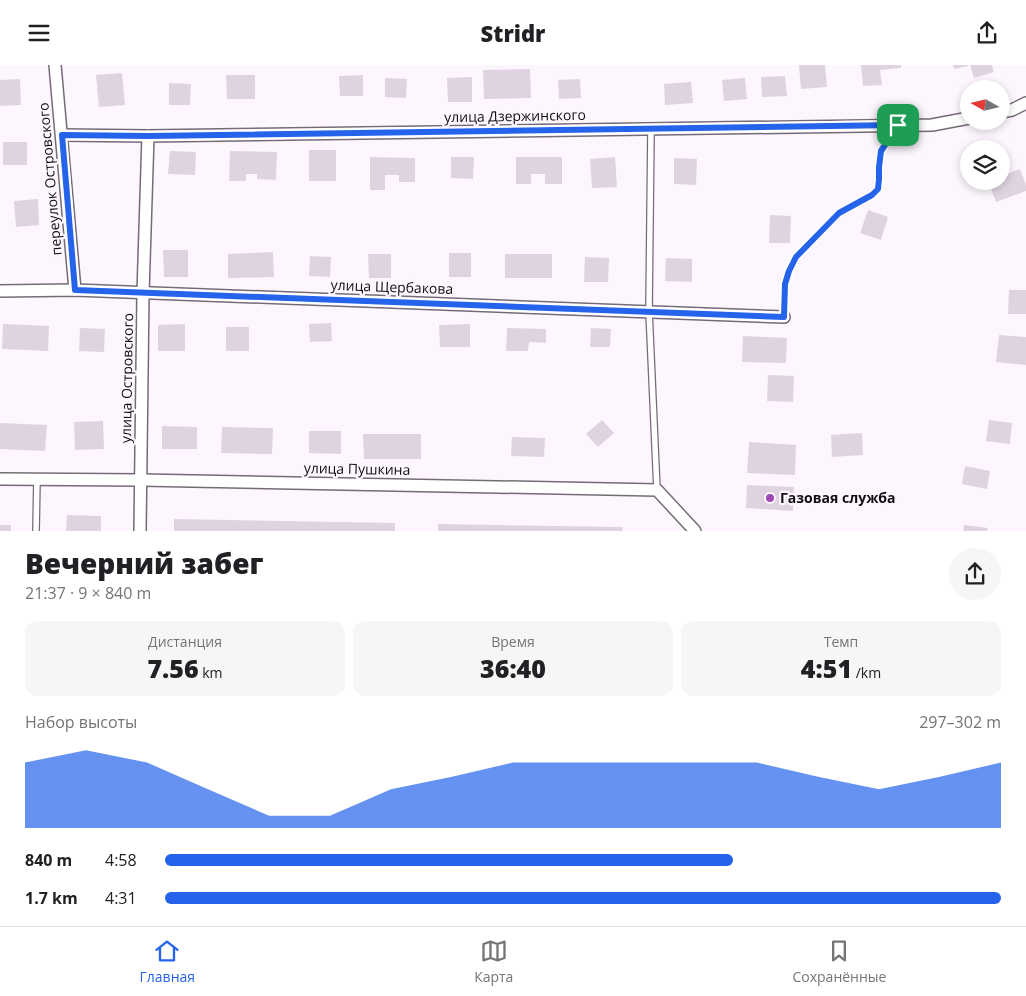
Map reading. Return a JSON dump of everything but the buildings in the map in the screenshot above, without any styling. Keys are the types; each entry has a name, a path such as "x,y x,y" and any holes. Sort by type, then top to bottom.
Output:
{"street":[{"name":"переулок Островского","path":"55,65 75,290"},
{"path":"1010,110 1026,103"},
{"name":"улица Дзержинского","path":"62,135 148,136 932,125 960,120"},
{"name":"улица Островского","path":"140,531 143,293 148,136"},
{"name":"улица Щербакова","path":"0,291 75,290 784,317"},
{"name":"улица Пушкина","path":"0,479 141,480 657,491"},
{"path":"657,491 695,531"}],"lane":[{"path":"784,317 785,284 796,257 839,213 872,195 878,189 881,151 898,125"},
{"path":"651,129 649,311 657,491"},
{"path":"36,531 37,479"}],"place":[{"name":"Газовая служба","path":"770,498"}],"route":[{"path":"898,125 881,151 878,189 859,203 839,213 796,257 785,284 784,317 75,290 62,135 148,136 898,125"}]}
